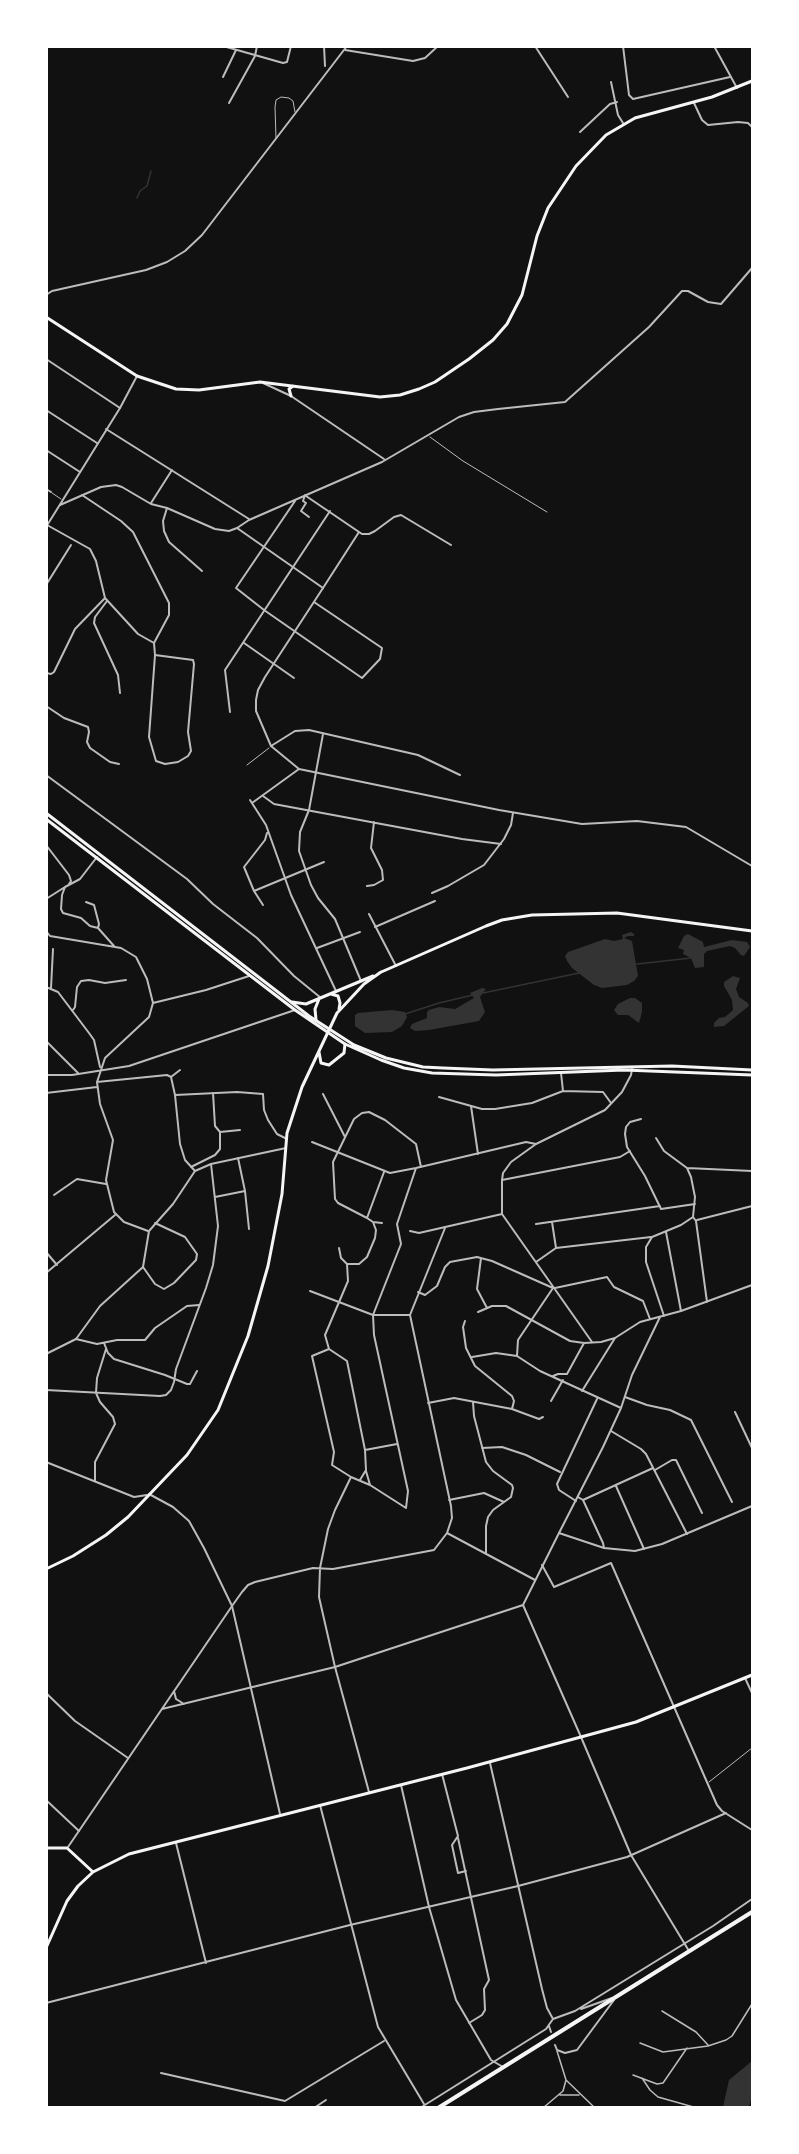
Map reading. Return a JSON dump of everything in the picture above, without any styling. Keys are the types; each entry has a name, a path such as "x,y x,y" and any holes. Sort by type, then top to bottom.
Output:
{"highway":[{"path":"438,2108 753,1912"}],"main road":[{"path":"46,317 137,376 171,387 191,390 260,382 365,397 400,395 435,382 484,348 507,324 518,306 541,225 554,198 576,166 606,135 635,118 694,102 753,81"},
{"path":"291,396 289,389 293,386"},
{"path":"46,813 345,1044 381,1060 417,1071 496,1075 632,1068 753,1076"},
{"path":"47,820 295,1010 354,1045 386,1058 423,1067 493,1070 632,1068 753,1070"},
{"path":"291,1002 306,1004 486,926 502,920 532,915 617,913 753,931"},
{"path":"337,1013 364,984 381,972"},
{"path":"46,1569 106,1535 187,1455 218,1410 248,1336 272,1250 282,1194 286,1139 300,1093 337,1013 340,1000 338,996 329,994"},
{"path":"316,1020 315,1009 320,998"},
{"path":"319,1049 321,1063 329,1065 344,1053 345,1044"},
{"path":"46,1948 67,1901 78,1886 93,1872 129,1854 490,1762 636,1722 753,1675"},
{"path":"46,1848 67,1848 93,1872"}],"street":[{"path":"223,46 283,63 287,62 291,46"},
{"path":"229,103 255,56 257,46"},
{"path":"324,46 325,66"},
{"path":"46,295 52,291 144,271 176,257 202,235 347,46"},
{"path":"345,50 413,61 425,58 438,46"},
{"path":"535,46 568,97"},
{"path":"623,46 629,94 633,99 730,76"},
{"path":"714,46 737,88"},
{"path":"223,77 236,50"},
{"path":"611,82 618,115 623,123"},
{"path":"580,132 610,104 617,102"},
{"path":"694,102 702,120 708,125 738,122 748,123 753,127"},
{"path":"60,505 101,487 116,485 151,504 167,508 215,529 229,531 380,462 459,417 474,412 565,402 644,332 682,291 688,291 708,302 721,304 753,268"},
{"path":"46,358 120,408"},
{"path":"137,376 120,408 47,526 90,549 96,561 106,599 138,634 154,643"},
{"path":"260,382 291,396 382,457 383,460"},
{"path":"46,410 97,443"},
{"path":"106,429 249,520"},
{"path":"46,450 80,472"},
{"path":"379,457 380,462"},
{"path":"151,504 172,470"},
{"path":"46,489 51,492"},
{"path":"82,495 121,521 133,532 169,603 167,620 154,643 149,737 156,761 160,764 178,762 188,756 190,751 188,732 193,660 155,655"},
{"path":"305,495 359,532 369,534 394,516 401,515 451,545"},
{"path":"305,495 303,501 306,503 301,511 309,517"},
{"path":"296,500 236,588 362,678 380,659 382,648 314,602"},
{"path":"167,508 163,521 169,542 202,571"},
{"path":"230,712 225,670 330,511"},
{"path":"237,528 323,588"},
{"path":"359,532 258,690 256,711 271,746 299,769 513,812 582,824 637,821 686,827 753,866"},
{"path":"46,585 72,545"},
{"path":"46,673 54,672 75,629 106,599"},
{"path":"106,599 94,623 118,675 120,693"},
{"path":"244,644 294,678"},
{"path":"46,706 64,718 88,727 87,742 90,748 102,757 119,764"},
{"path":"271,746 295,731 309,730 418,755 460,775"},
{"path":"323,734 309,810 298,842 299,851 318,898 330,912 344,939 361,981"},
{"path":"299,769 263,796 251,801 268,830 285,879 336,991"},
{"path":"46,775 187,879 213,904 257,938 320,998"},
{"path":"263,796 274,804 501,844"},
{"path":"432,893 479,870 501,844 511,825 513,812"},
{"path":"367,886 383,880 382,870 371,848 374,822"},
{"path":"263,905 244,867 265,840 268,830"},
{"path":"46,845 69,875 71,881 69,884"},
{"path":"46,899 80,879 97,857"},
{"path":"254,891 324,862"},
{"path":"65,887 61,901 63,913 81,918 90,926 98,928 114,946"},
{"path":"375,927 435,901"},
{"path":"86,902 94,905 98,928"},
{"path":"369,914 396,966"},
{"path":"46,931 50,936 121,948 136,957 147,979 153,1003 149,1017 105,1058 97,1087 100,1104 113,1140 106,1184 115,1215 130,1225 149,1231"},
{"path":"316,948 360,932"},
{"path":"51,988 53,949"},
{"path":"153,1003 206,990 249,976"},
{"path":"73,1010 77,987 81,981 126,980"},
{"path":"46,987 58,992 94,1040 101,1070"},
{"path":"46,1075 129,1066 295,1010"},
{"path":"46,1041 78,1073"},
{"path":"592,1342 502,1214 503,1173 511,1162 536,1144 605,1110 621,1092 632,1068"},
{"path":"171,1077 180,1070"},
{"path":"561,1072 563,1091"},
{"path":"97,1082 167,1075 171,1077"},
{"path":"171,1077 180,1144 186,1160 195,1171"},
{"path":"46,1093 97,1087"},
{"path":"439,1096 482,1109 515,1107 563,1091 603,1092 612,1104"},
{"path":"191,1167 219,1152 220,1132 215,1126 213,1093"},
{"path":"175,1095 263,1094 264,1110 268,1120 277,1134 286,1139"},
{"path":"323,1094 345,1137"},
{"path":"471,1106 478,1154"},
{"path":"382,1223 373,1222 338,1203 335,1199 333,1162 354,1119 369,1112 376,1114 413,1141 419,1152 421,1167"},
{"path":"641,1119 630,1122 625,1134 630,1151 661,1208"},
{"path":"220,1132 240,1130"},
{"path":"656,1138 664,1151 687,1168 691,1177 695,1204 693,1217 696,1221 706,1302"},
{"path":"312,1142 384,1172 421,1167 526,1142 536,1144"},
{"path":"46,1354 76,1339 100,1306 143,1267 149,1231 173,1204 195,1171 212,1164 286,1148"},
{"path":"502,1180 620,1157 630,1151"},
{"path":"238,1158 245,1191 249,1229"},
{"path":"46,1390 163,1396 171,1390 176,1369 209,1279 215,1248 218,1226 212,1164"},
{"path":"329,1349 312,1356 334,1452 332,1465 406,1508 408,1491 374,1335 373,1316 400,1244 397,1224 416,1168"},
{"path":"687,1168 753,1171"},
{"path":"366,1218 384,1172"},
{"path":"54,1195 77,1179 106,1184"},
{"path":"216,1197 245,1191"},
{"path":"536,1224 695,1204"},
{"path":"696,1221 753,1206"},
{"path":"410,1231 419,1233 502,1214"},
{"path":"46,1273 115,1215"},
{"path":"536,1262 556,1248 652,1237 681,1225 693,1217"},
{"path":"347,1264 359,1264 367,1257 375,1238 376,1230 373,1222"},
{"path":"552,1222 556,1248"},
{"path":"143,1267 155,1284 164,1289 174,1283 196,1260 197,1254 185,1237 155,1223"},
{"path":"67,1848 248,1585 320,1568 333,1569 434,1550 447,1533 452,1518 449,1500 410,1315 445,1228"},
{"path":"666,1232 681,1311"},
{"path":"162,1709 335,1667 523,1605 611,1431 637,1365 662,1316 646,1262 646,1247 652,1237"},
{"path":"339,1248 341,1258 347,1264 348,1281 325,1335 329,1349 347,1361 370,1485"},
{"path":"46,1252 57,1265"},
{"path":"418,1292 425,1295 437,1286 445,1267 450,1262 481,1258 554,1288 607,1277 614,1287 643,1301 650,1319"},
{"path":"481,1258 477,1289 487,1308"},
{"path":"478,1312 487,1308 506,1306 563,1338 584,1343 608,1341 640,1322 681,1311 753,1286"},
{"path":"517,1356 518,1340 554,1288"},
{"path":"309,1291 373,1316 410,1315"},
{"path":"76,1339 92,1344 145,1340 155,1328 179,1311 190,1305 199,1305"},
{"path":"465,1321 463,1327 465,1345 471,1358 477,1369 512,1396 514,1401 512,1409"},
{"path":"582,1391 615,1338"},
{"path":"104,1343 114,1359 189,1384 198,1371"},
{"path":"553,1376 567,1374 584,1343"},
{"path":"95,1481 95,1462 115,1424 113,1417 100,1402 96,1393 98,1371 106,1349"},
{"path":"471,1358 496,1353 517,1356 597,1399 621,1408"},
{"path":"551,1401 563,1380"},
{"path":"625,1397 670,1410 691,1420 732,1502"},
{"path":"428,1403 454,1398 512,1409 539,1419 543,1417"},
{"path":"576,1501 557,1487 561,1473 597,1399"},
{"path":"473,1402 482,1449 489,1467 512,1485 511,1497 488,1516 486,1554"},
{"path":"735,1412 753,1448"},
{"path":"611,1431 641,1449 654,1469 687,1534"},
{"path":"365,1450 397,1444"},
{"path":"482,1449 502,1447 526,1455 561,1473"},
{"path":"583,1500 676,1460 702,1514"},
{"path":"46,1462 134,1497 149,1494 173,1507 189,1521 232,1606 280,1815"},
{"path":"359,1481 366,1470"},
{"path":"351,1478 328,1529 320,1568 319,1597 335,1667 369,1792"},
{"path":"616,1486 644,1549"},
{"path":"449,1500 484,1493 504,1502"},
{"path":"578,1497 583,1500 604,1548"},
{"path":"559,1533 604,1548 627,1551 644,1549 687,1534 753,1506"},
{"path":"447,1533 535,1580"},
{"path":"542,1565 554,1587 611,1563 719,1808 753,1830"},
{"path":"523,1605 631,1855 689,1951"},
{"path":"745,1678 753,1694"},
{"path":"174,1690 176,1699 184,1704"},
{"path":"46,1693 75,1721 128,1758"},
{"path":"490,1762 547,2008 553,2019"},
{"path":"442,1774 466,1871 489,1980 484,1989 485,2010 482,2015 468,2023"},
{"path":"400,1785 429,1907 456,2000 493,2062 503,2068"},
{"path":"46,1800 80,1831"},
{"path":"320,1805 378,2027 424,2104"},
{"path":"46,2003 350,1925 518,1886 631,1855 726,1813"},
{"path":"458,1838 452,1845 458,1873 466,1871"},
{"path":"176,1842 206,1963"},
{"path":"575,2011 753,1899"},
{"path":"420,2108 549,2026 553,2019 618,1996"},
{"path":"557,2050 565,2053 577,2050 618,1996"},
{"path":"640,2043 663,2052 708,2046 726,2040 732,2036 753,2004"},
{"path":"662,2011 696,2032 708,2046"},
{"path":"549,2026 551,2032"},
{"path":"161,2073 285,2101 385,2041"},
{"path":"555,2045 566,2080 595,2108"},
{"path":"633,2075 657,2084 663,2082 687,2048"},
{"path":"642,2077 650,2090 658,2097 697,2108"},
{"path":"543,2108 563,2091 566,2080"},
{"path":"559,2095 581,2096"},
{"path":"314,2108 326,2100"}],"lane":[{"path":"276,141 275,106 278,99 283,97 291,99 294,105 294,117"},
{"path":"429,436 463,461 547,512"},
{"path":"51,492 63,500"},
{"path":"247,765 271,746"},
{"path":"707,1783 753,1748"}],"shaded area":[{"path":"631,932 634,936 624,938 632,941 638,976 627,985 602,988 594,985 572,968 567,961 565,956 568,952 605,939 614,941 623,939 622,935"},
{"path":"688,934 703,942 704,947 732,940 747,942 750,947 744,956 730,946 707,951 704,954 704,967 695,968 691,958 683,954 684,950 678,948 684,936"},
{"path":"733,976 740,978 736,989 739,997 749,1006 724,1026 714,1027 714,1023 719,1018 725,1017 733,1010 732,1000 724,982"},
{"path":"482,988 486,989 480,997 485,1012 479,1021 429,1030 415,1031 410,1028 412,1024 427,1018 429,1010 439,1007 455,1009 474,998 470,993"},
{"path":"635,998 642,1003 639,1023 628,1015 618,1015 614,1010 618,1004"},
{"path":"392,1010 405,1012 407,1017 402,1026 392,1032 365,1033 355,1026 355,1015 358,1013"},
{"path":"752,2061 752,2096 749,2107 723,2107 729,2080"}],"waterway":[{"path":"137,198 140,191 147,186 151,171"},
{"path":"637,964 691,958"},
{"path":"483,993 579,973"},
{"path":"405,1014 473,995"}]}
